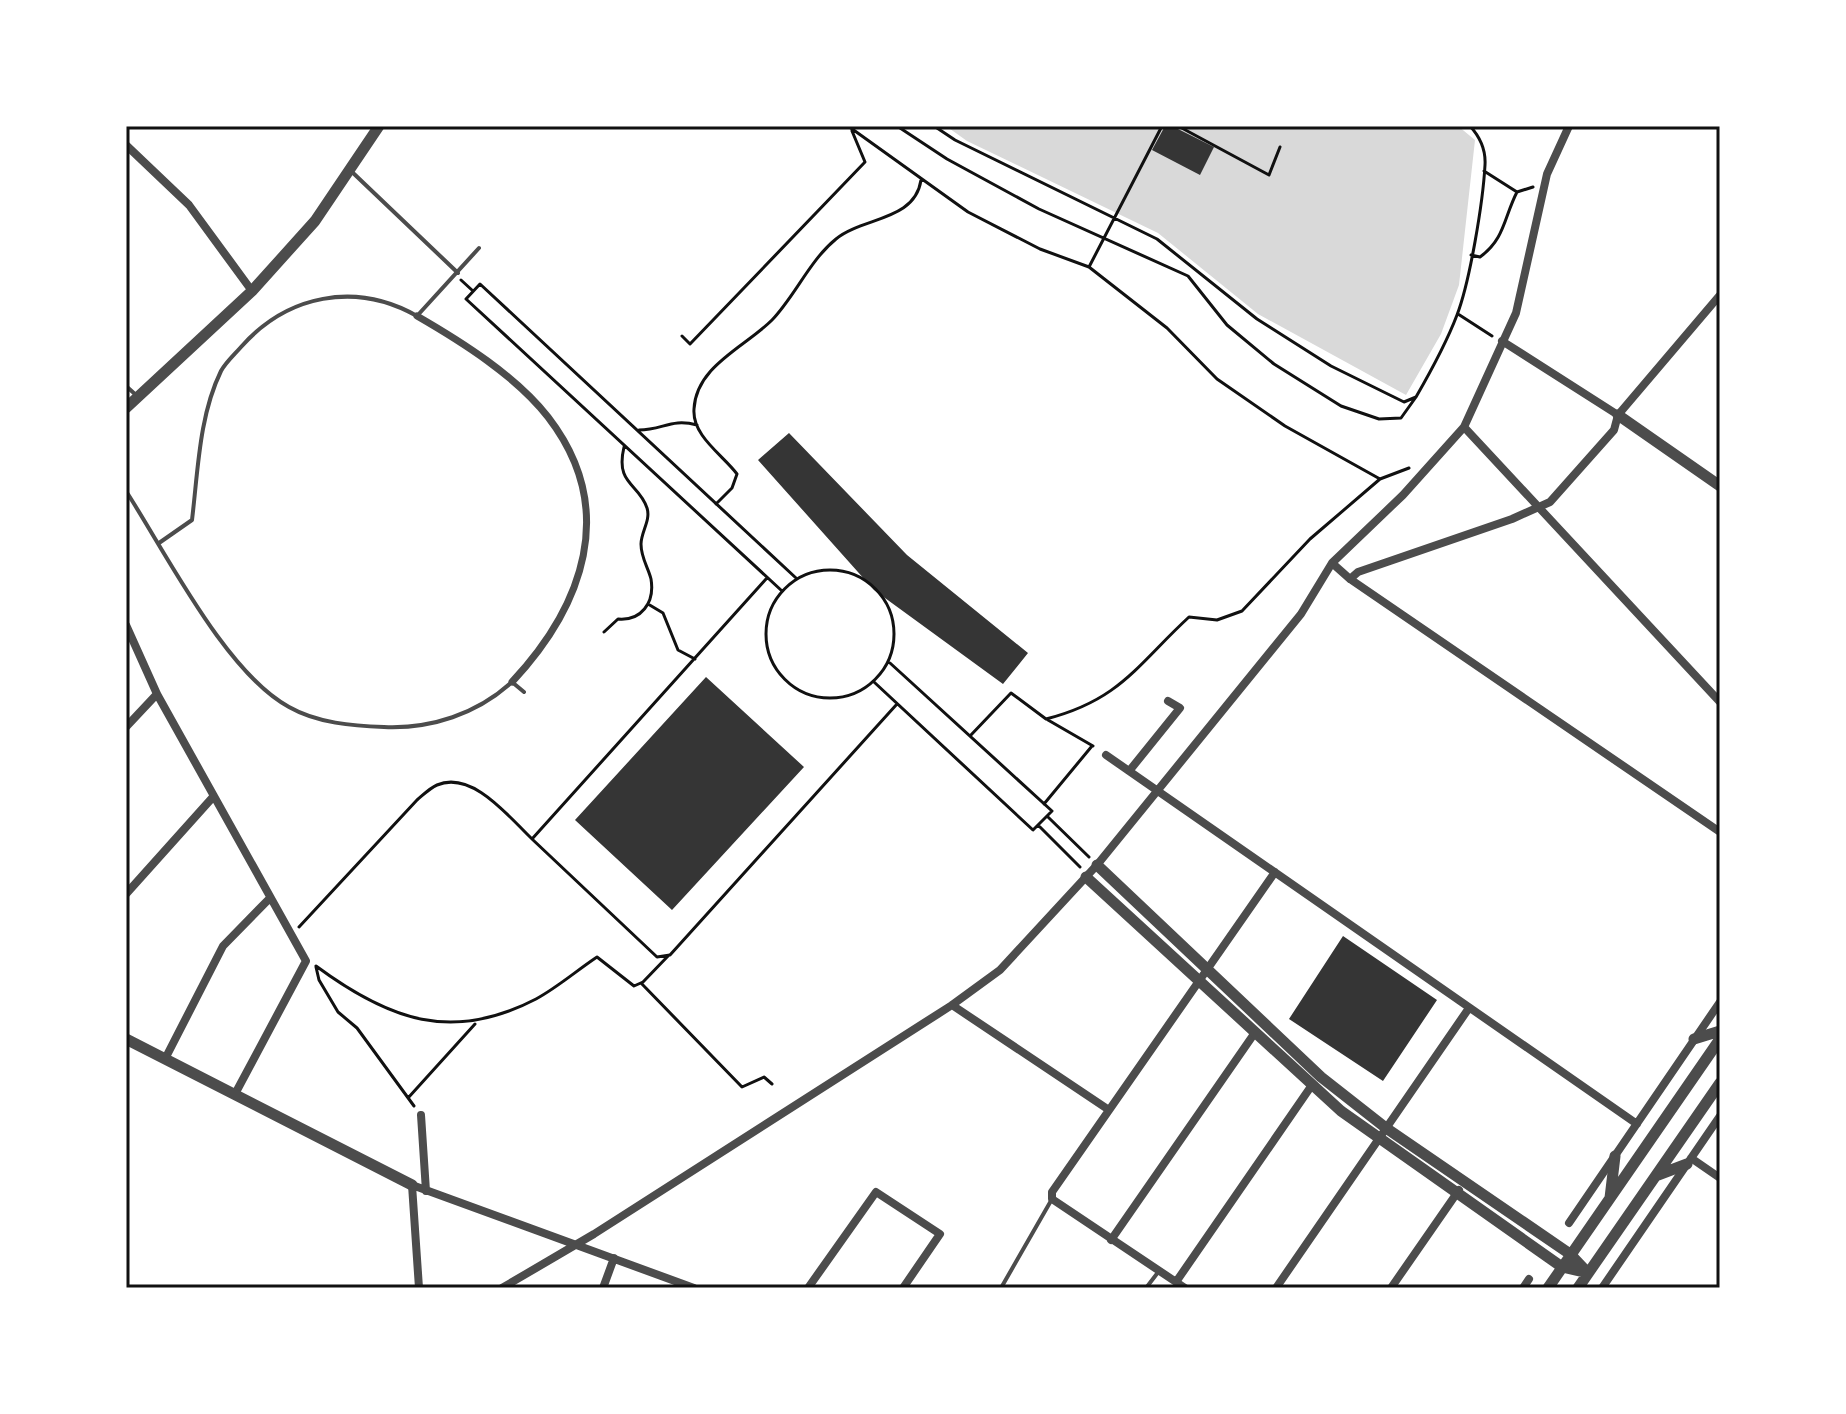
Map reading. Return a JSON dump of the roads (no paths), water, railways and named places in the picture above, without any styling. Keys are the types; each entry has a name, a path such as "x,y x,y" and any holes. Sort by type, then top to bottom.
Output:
{"street":[{"path":"126,408 252,291 315,221 379,126"},
{"path":"502,1288 952,1005 1000,970 1159,790 1301,614 1332,563 1403,495 1464,427 1499,340 1519,302 1547,174 1569,126"},
{"path":"126,145 189,205 252,291"},
{"path":"1350,579 1358,572 1541,507 1572,480 1614,430 1618,415 1720,295"},
{"path":"417,316 522,391 547,416 567,446 583,498 587,532 582,572 564,617 512,682"},
{"path":"1499,340 1618,415 1720,486"},
{"path":"1464,427 1720,702"},
{"path":"1332,563 1350,579 1720,832"},
{"path":"126,625 157,694 306,961 235,1094"},
{"path":"126,727 157,694"},
{"path":"1130,770 1180,708 1168,701"},
{"path":"1106,755 1637,1124"},
{"path":"126,894 213,797"},
{"path":"1094,862 1310,1068 1386,1128 1570,1254 1588,1273"},
{"path":"1185,1288 1052,1199 1052,1192 1275,872"},
{"path":"1084,873 1254,1034 1378,1139 1562,1267 1588,1273"},
{"path":"165,1059 223,946 270,898"},
{"path":"1569,1223 1720,1002"},
{"path":"952,1005 1109,1110"},
{"path":"1276,1288 1469,1008"},
{"path":"1694,1039 1720,1031"},
{"path":"1111,1240 1254,1034"},
{"path":"126,1039 412,1185 694,1288"},
{"path":"1548,1288 1720,1039"},
{"path":"1578,1288 1720,1083"},
{"path":"1176,1282 1312,1085"},
{"path":"421,1115 426,1191"},
{"path":"1602,1288 1720,1116"},
{"path":"1610,1198 1615,1156"},
{"path":"1657,1175 1689,1161"},
{"path":"1689,1161 1720,1178"},
{"path":"1391,1288 1465,1182"},
{"path":"412,1185 419,1288"},
{"path":"808,1288 876,1192 940,1234 903,1288"},
{"path":"603,1288 614,1258"},
{"path":"1523,1288 1529,1279"}],"lane":[{"path":"351,171 457,274"},
{"path":"159,543 192,520 209,403 222,368 250,337 275,316 306,301 342,296 378,300 417,316 479,248"},
{"path":"126,386 138,397"},
{"path":"126,491 230,654 258,685 290,708 325,721 412,728 462,714 485,703 512,682 524,692"},
{"path":"1001,1288 1052,1199"},
{"path":"1146,1288 1159,1271"}]}
